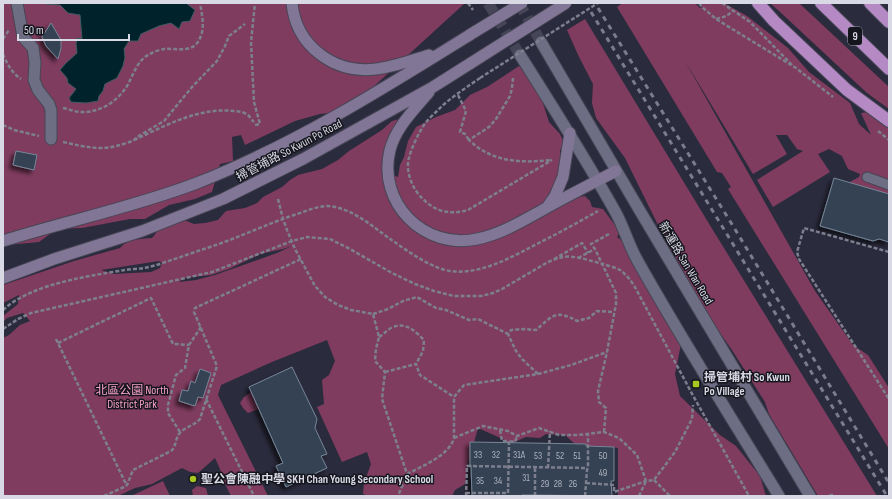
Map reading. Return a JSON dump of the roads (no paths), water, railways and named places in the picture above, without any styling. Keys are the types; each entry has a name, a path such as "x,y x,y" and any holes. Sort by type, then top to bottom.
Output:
{"highway":[{"path":"748,3 774,21"},
{"path":"758,3 774,21 847,90 889,121"},
{"name":"9","path":"822,3 889,69"},
{"path":"870,3 889,22"}],"main road":[{"path":"292,3 294,19 304,37 318,53 327,60 338,65 365,70 376,69 388,67 445,50"},
{"name":"掃管埔路 So Kwun Po Road","path":"3,241 166,194 236,166 339,115 522,3"},
{"name":"掃管埔路 So Kwun Po Road","path":"3,278 54,259 142,231 223,199 304,159 433,87 566,3"},
{"path":"433,87 398,130 388,160 391,189 394,198 408,218 431,235 443,239 466,240 476,239 499,232 616,171"},
{"path":"548,207 555,196 562,177 570,133"}],"street":[{"path":"17,3 23,37 33,48 35,62 34,80 38,90 49,104 51,110 51,139"},
{"name":"新運路 San Wan Road","path":"541,42 616,171 810,496"},
{"path":"520,55 570,133 617,215 638,263 675,327 779,496"}],"lane":[{"path":"867,177 889,185"}],"water":[{"path":"44,3 186,3 195,10 190,21 182,22 179,29 171,23 159,26 141,34 138,41 129,41 124,49 125,57 123,66 117,78 105,84 98,101 86,103 71,102 69,98 76,89 68,83 67,78 60,70 77,53 77,38 82,39 80,15 68,13 60,5"}],"tunnel":[{"path":"488,3 520,55"},
{"path":"519,3 541,42"}],"railway":[{"path":"598,8 733,226 889,483"},
{"path":"591,12 887,496"}],"place":[{"name":"掃管埔村 So Kwun Po Village","path":"696,384"},
{"name":"聖公會陳融中學 SKH Chan Young Secondary School","path":"193,479"}],"park label":[{"name":"北區公園 North District Park","path":"132,397"}]}
